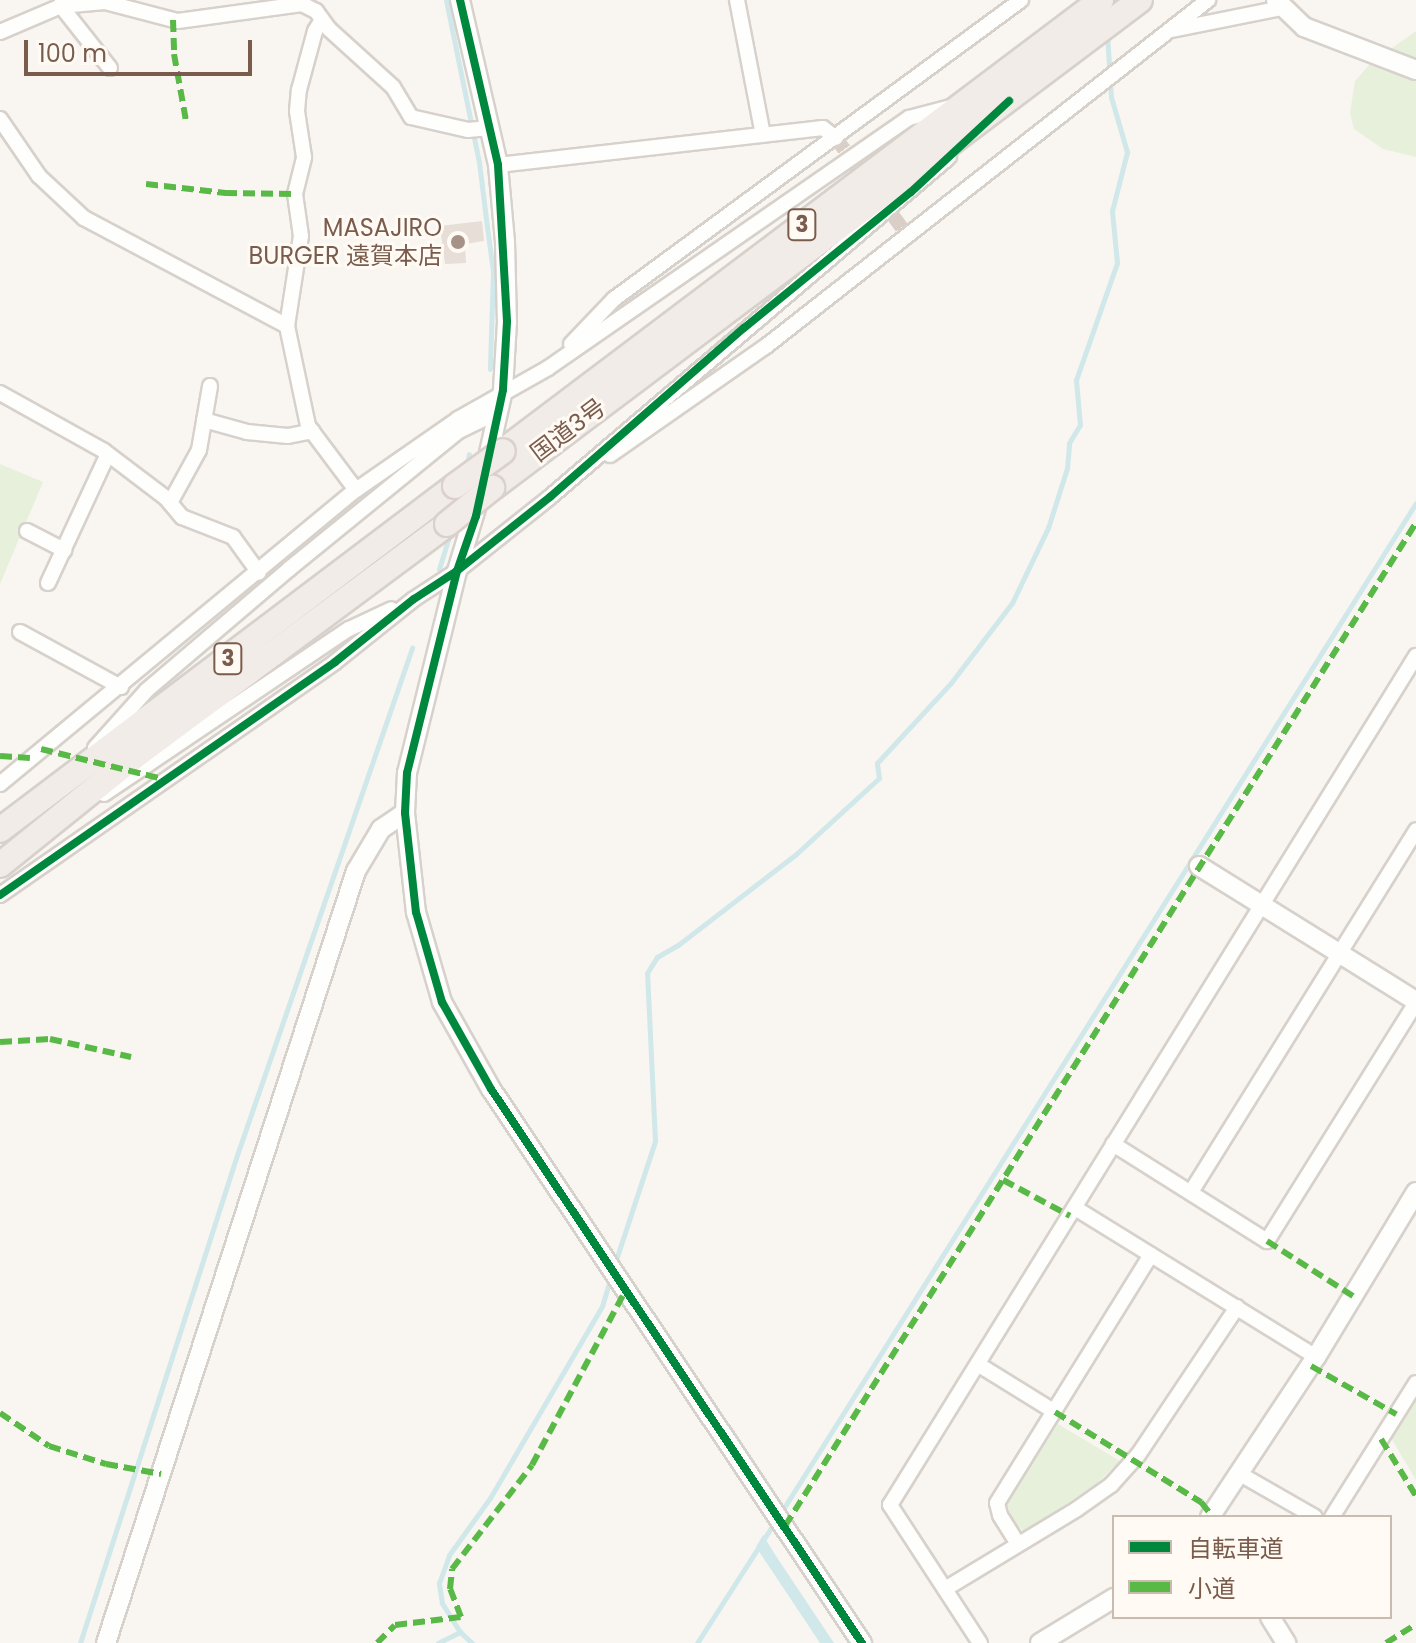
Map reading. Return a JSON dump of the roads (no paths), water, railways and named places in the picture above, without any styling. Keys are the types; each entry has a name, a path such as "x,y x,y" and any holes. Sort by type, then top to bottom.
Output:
{"highway":[{"name":"国道3号","path":"0,830 959,104 1101,0"},
{"name":"国道3号","path":"0,865 139,753 1140,0"}],"street":[{"path":"460,0 498,165 507,322 503,390 476,516 457,571 407,773 405,813 416,912 442,1002 491,1089 862,1643"},
{"path":"737,0 763,135"},
{"path":"548,368 614,299 1021,0"},
{"path":"550,497 765,347 1208,0"},
{"path":"0,32 62,3 105,2 178,21 309,4 393,87 411,117 468,130 490,128"},
{"path":"62,3 110,68"},
{"path":"1165,32 1278,4 1304,27 1416,70"},
{"path":"322,20 315,31 299,90 297,111 304,157 295,194 301,236 287,326 308,426 356,490"},
{"path":"0,895 335,662 414,599 457,571 550,497 744,328 911,192 1009,101"},
{"path":"0,784 356,490 503,390 548,368 909,118 959,104"},
{"path":"0,119 39,176 84,218 287,326"},
{"path":"498,165 823,128 836,138"},
{"path":"170,503 199,450 210,386"},
{"path":"0,393 108,454 170,503 182,517 233,537 259,573"},
{"path":"62,784 147,690 459,431 498,412"},
{"path":"204,420 247,432 288,436 313,431"},
{"path":"48,583 108,454"},
{"path":"27,531 64,550"},
{"path":"32,841 349,629 414,599"},
{"path":"20,632 121,687"},
{"path":"980,1643 890,1505 1261,904 1414,664"},
{"path":"106,1643 356,871 381,829 405,813"},
{"path":"1191,1192 1416,830"},
{"path":"1113,1144 1267,1241 1416,1002 1199,866"},
{"path":"1212,1515 1316,1357 1416,1192"},
{"path":"1075,1208 1316,1357"},
{"path":"1018,1544 1000,1515 997,1503 1151,1255"},
{"path":"945,1589 1111,1485 1138,1455 1237,1307"},
{"path":"979,1365 1055,1412"},
{"path":"1333,1515 1416,1383"},
{"path":"1240,1474 1312,1515"},
{"path":"1040,1643 1112,1599"},
{"path":"1271,1619 1286,1643"}],"water":[{"path":"763,1535 834,1643 820,1643 756,1547"}],"waterway":[{"path":"446,0 479,162 493,271 490,369"},
{"path":"614,1266 655,1141 647,973 657,957 678,945 795,855 879,778 877,763 950,684 1012,603 1048,528 1067,468 1069,443 1080,425 1076,380 1117,263 1112,211 1127,152 1111,97 1107,33"},
{"path":"466,469 469,454"},
{"path":"780,1514 1416,503"},
{"path":"439,569 450,533"},
{"path":"80,1643 236,1158 412,648"},
{"path":"472,1643 460,1632 442,1603 439,1583 449,1555 490,1498 602,1306 611,1276"},
{"path":"697,1643 774,1523"},
{"path":"438,1643 460,1632"}],"tunnel":[{"path":"836,138 868,183"},
{"path":"881,199 907,235"}],"place":[{"name":"MASAJIRO BURGER 遠賀本店","path":"458,242"}]}
